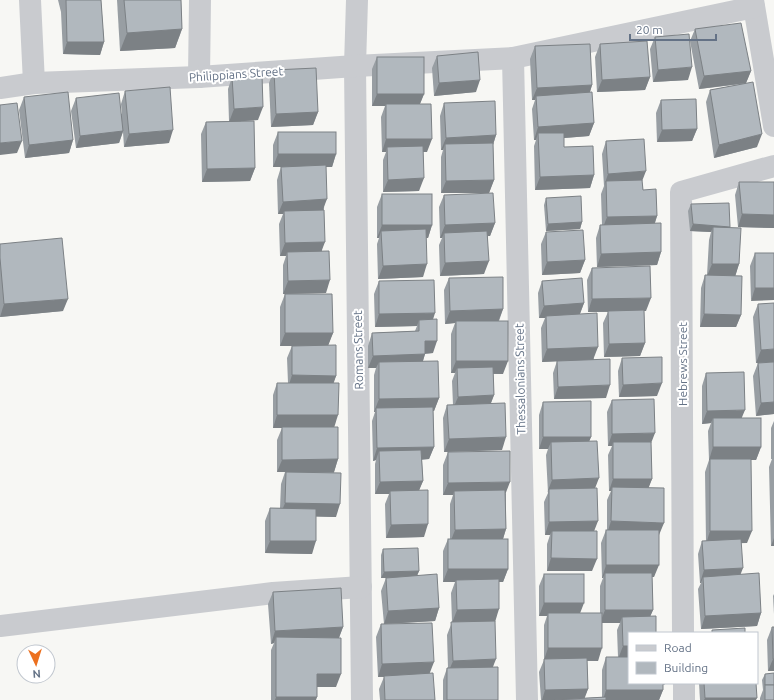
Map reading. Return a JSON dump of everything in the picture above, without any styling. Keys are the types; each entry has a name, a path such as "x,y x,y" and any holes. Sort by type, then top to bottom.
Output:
{"street":[{"path":"30,0 34,83"},
{"path":"199,77 200,0"},
{"name":"Romans Street","path":"357,0 355,66 362,700"},
{"path":"754,4 774,126"},
{"name":"Philippians Street","path":"0,88 34,83 199,77 355,66 513,58 754,4"},
{"name":"Thessalonians Street","path":"513,58 527,700"},
{"name":"Hebrews Street","path":"683,632 681,192 774,166"},
{"path":"0,626 273,593 361,586"},
{"path":"684,684 684,700"}],"building":[{"path":"66,0 101,0 104,42 67,42"},
{"path":"124,0 181,0 182,29 127,33"},
{"path":"741,23 751,71 704,76 695,29"},
{"path":"689,34 692,67 658,70 655,37"},
{"path":"647,41 650,77 602,80 600,44"},
{"path":"590,44 592,85 537,88 535,46"},
{"path":"478,52 480,80 439,83 437,56"},
{"path":"377,57 424,57 424,94 377,94"},
{"path":"316,68 318,112 276,114 274,70"},
{"path":"262,75 263,107 234,109 232,77"},
{"path":"753,82 762,134 719,145 710,90"},
{"path":"170,87 173,130 129,134 125,91"},
{"path":"68,92 73,140 29,145 24,97"},
{"path":"592,92 594,123 538,127 536,96"},
{"path":"119,93 123,131 80,136 76,98"},
{"path":"696,99 697,129 662,130 661,100"},
{"path":"495,101 496,135 446,138 444,103"},
{"path":"17,103 22,141 0,143 0,105"},
{"path":"386,104 431,104 432,139 386,139"},
{"path":"254,121 255,168 207,169 206,122"},
{"path":"278,132 336,132 336,154 278,154"},
{"path":"538,133 564,133 564,147 593,146 594,175 540,177"},
{"path":"644,139 646,171 608,174 606,141"},
{"path":"493,143 494,180 446,181 445,144"},
{"path":"423,146 424,178 388,180 387,147"},
{"path":"326,165 327,199 283,202 281,167"},
{"path":"642,180 643,190 656,189 657,216 607,217 606,181"},
{"path":"739,182 774,182 774,215 742,214"},
{"path":"493,193 495,223 445,225 444,195"},
{"path":"382,194 432,194 432,225 382,225"},
{"path":"581,196 582,222 548,224 546,198"},
{"path":"729,203 730,227 693,224 691,204"},
{"path":"324,210 325,242 285,243 284,211"},
{"path":"661,223 661,252 601,254 600,225"},
{"path":"713,227 741,228 739,264 712,264"},
{"path":"426,229 427,264 383,266 381,231"},
{"path":"583,230 585,260 547,262 546,232"},
{"path":"487,231 489,261 445,263 444,233"},
{"path":"62,238 68,299 4,304 0,244"},
{"path":"329,251 330,280 288,281 287,252"},
{"path":"755,253 774,253 774,288 755,288"},
{"path":"650,266 651,298 592,299 592,268"},
{"path":"705,275 742,276 741,315 704,314"},
{"path":"503,277 503,309 450,311 449,278"},
{"path":"582,278 584,303 544,306 542,281"},
{"path":"434,280 435,313 379,314 379,281"},
{"path":"285,294 332,294 333,333 285,333"},
{"path":"774,303 774,349 761,350 758,304"},
{"path":"644,310 645,343 609,344 608,311"},
{"path":"597,313 598,347 547,349 546,316"},
{"path":"437,319 437,341 425,341 425,354 373,356 372,333 419,331 419,320"},
{"path":"456,321 508,321 508,361 456,361"},
{"path":"336,345 336,376 292,375 292,346"},
{"path":"662,357 662,383 623,385 622,358"},
{"path":"610,359 610,385 558,387 557,361"},
{"path":"438,361 439,398 379,399 379,362"},
{"path":"774,362 774,402 761,403 758,363"},
{"path":"493,367 494,395 458,397 457,368"},
{"path":"744,372 745,410 707,411 706,373"},
{"path":"277,383 339,383 338,415 277,415"},
{"path":"654,399 655,433 612,434 612,400"},
{"path":"591,401 591,437 543,437 543,402"},
{"path":"505,403 506,437 449,439 447,405"},
{"path":"433,407 434,447 377,448 376,408"},
{"path":"713,418 761,418 761,447 713,447"},
{"path":"282,427 338,427 338,459 282,460"},
{"path":"597,441 599,478 552,480 551,442"},
{"path":"613,442 651,442 652,479 613,479"},
{"path":"421,450 423,481 380,482 379,451"},
{"path":"510,451 510,482 448,483 448,452"},
{"path":"710,459 751,459 752,531 710,531"},
{"path":"286,472 341,473 340,504 285,503"},
{"path":"612,487 664,488 664,523 611,521"},
{"path":"597,488 598,521 549,522 549,489"},
{"path":"428,490 428,524 391,525 390,491"},
{"path":"505,490 506,529 455,530 454,491"},
{"path":"270,508 316,509 316,541 270,541"},
{"path":"606,530 659,530 659,565 606,565"},
{"path":"552,531 597,531 597,559 551,558"},
{"path":"448,539 508,539 508,569 448,569"},
{"path":"741,539 743,568 704,570 702,541"},
{"path":"418,548 419,571 384,572 383,549"},
{"path":"605,573 652,573 653,610 605,610"},
{"path":"759,573 761,613 705,616 703,577"},
{"path":"437,574 439,608 388,611 386,578"},
{"path":"544,574 584,574 584,603 544,603"},
{"path":"499,579 499,609 457,610 456,580"},
{"path":"341,588 343,627 275,631 273,592"},
{"path":"548,613 602,613 602,648 548,648"},
{"path":"656,616 656,632 628,632 628,646 623,646 622,617"},
{"path":"495,621 496,659 453,661 451,622"},
{"path":"432,623 434,662 382,664 381,624"},
{"path":"772,627 774,627 774,659 773,659"},
{"path":"745,628 745,632 712,632 712,630"},
{"path":"276,637 341,638 341,674 317,674 317,697 276,697"},
{"path":"606,657 628,657 628,684 663,684 663,690 606,690"},
{"path":"587,658 588,689 545,690 544,659"},
{"path":"498,667 498,700 447,700 447,668"},
{"path":"433,673 435,700 385,700 384,676"},
{"path":"774,673 774,685 765,685 765,674"},
{"path":"704,684 756,684 757,698 705,698"},
{"path":"765,685 774,685 774,700 765,700"},
{"path":"606,697 606,700 554,700"}]}
